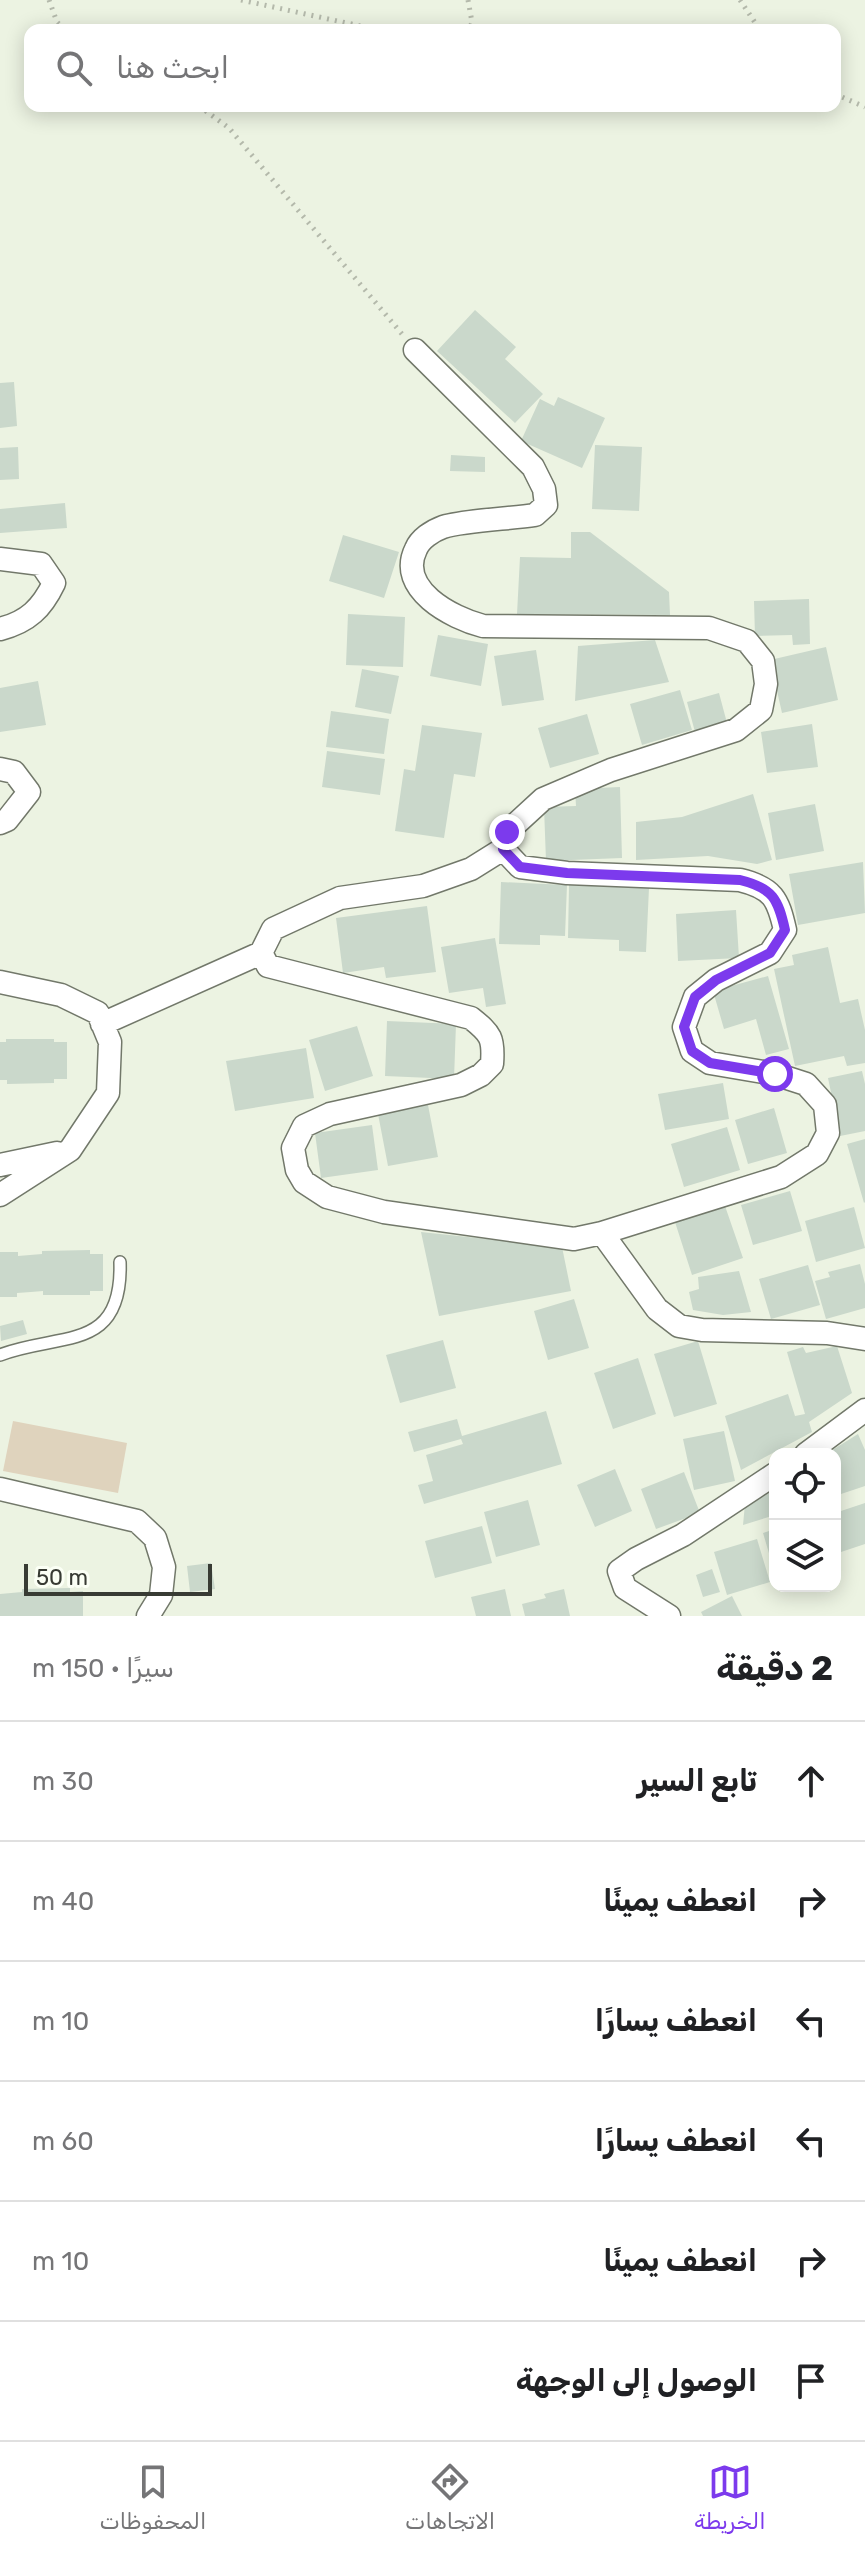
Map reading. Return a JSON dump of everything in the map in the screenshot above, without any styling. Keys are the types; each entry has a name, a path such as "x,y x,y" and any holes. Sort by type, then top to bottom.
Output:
{"street":[{"path":"102,1024 261,953 273,929 340,898 423,886 471,869 503,849 507,832 543,799 611,770 736,730 761,710 766,684 763,661 747,641 709,628 483,626 457,619 431,601 415,581 412,557 420,540 443,527 535,515 546,505 544,489 533,467 415,350"},
{"path":"0,559 41,564 54,583 43,606 13,626 0,629"},
{"path":"0,769 14,772 29,792 7,820 0,823"},
{"path":"261,953 268,966 471,1018 490,1033 492,1064 481,1075 461,1085 330,1114 304,1126 293,1148 297,1170 304,1182 327,1197 384,1212 574,1239 781,1177 817,1154 828,1133 825,1105 806,1084 775,1074 710,1063 692,1051 684,1027 695,997 716,980 770,953 785,930 779,902 760,885 740,880 567,873 520,867 503,849"},
{"path":"0,982 61,995 98,1013 110,1042 108,1093 70,1150 0,1195"},
{"path":"0,1165 70,1150"},
{"path":"602,1233 657,1309 679,1326 702,1330 827,1333 865,1339"},
{"path":"814,1448 865,1410"},
{"path":"669,1616 625,1588 619,1571 683,1535 769,1478"},
{"path":"2,1491 137,1521 155,1538 164,1567 161,1595 148,1616"}],"lane":[{"path":"0,1355 69,1340 93,1330 114,1306 121,1290 120,1262"}],"path":[{"path":"49,0 59,24"},
{"path":"241,0 351,24"},
{"path":"468,0 471,24"},
{"path":"740,0 756,24"},
{"path":"841,97 865,107"},
{"path":"207,112 229,128 415,350"}],"shaded area":[{"path":"13,1421 127,1443 118,1493 3,1471"}],"building":[{"path":"475,310 516,347 505,359 543,394 515,423 437,351"},
{"path":"14,382 17,426 0,428 0,383"},
{"path":"558,397 605,418 582,468 521,441 540,399 554,406"},
{"path":"595,445 642,447 639,511 592,509"},
{"path":"18,447 19,479 0,480 0,448"},
{"path":"451,455 485,457 485,472 450,471"},
{"path":"65,503 67,528 0,533 0,509"},
{"path":"571,532 590,532 669,592 670,615 517,614 520,557 571,558"},
{"path":"343,535 399,552 384,598 329,581"},
{"path":"809,599 810,644 793,645 792,635 755,636 754,601"},
{"path":"348,614 405,617 403,667 346,665"},
{"path":"438,635 488,644 481,686 430,676"},
{"path":"655,640 669,682 575,701 578,646"},
{"path":"826,647 838,700 782,713 770,660"},
{"path":"536,650 544,700 502,706 494,656"},
{"path":"362,669 399,676 391,714 355,707"},
{"path":"38,681 46,725 0,732 0,688"},
{"path":"680,690 692,730 642,745 630,704"},
{"path":"719,693 727,723 695,732 687,702"},
{"path":"331,711 389,719 384,754 326,747"},
{"path":"587,714 599,754 550,768 538,728"},
{"path":"812,724 818,767 767,773 761,732"},
{"path":"422,725 482,733 475,777 454,774 444,838 395,831 404,769 415,771"},
{"path":"327,751 385,759 380,795 322,787"},
{"path":"620,787 622,858 546,861 544,807 576,806 575,789"},
{"path":"753,794 772,860 757,864 708,856 636,860 636,822 682,817"},
{"path":"815,804 824,851 776,860 768,813"},
{"path":"863,862 865,913 798,925 789,874"},
{"path":"501,882 567,885 565,936 540,935 540,945 499,944"},
{"path":"569,885 649,888 646,952 619,951 619,940 568,938"},
{"path":"427,906 436,972 386,978 384,967 343,973 336,918"},
{"path":"736,910 739,958 678,961 676,914"},
{"path":"495,938 506,1004 486,1007 483,988 449,993 441,947"},
{"path":"828,947 840,1003 858,999 865,1030 865,1063 847,1066 844,1056 795,1066 774,969 794,965 792,955"},
{"path":"768,976 789,1049 766,1055 756,1019 724,1029 713,991"},
{"path":"387,1021 456,1024 454,1079 385,1076"},
{"path":"357,1026 373,1076 325,1091 309,1040"},
{"path":"6,1039 67,1042 67,1079 54,1079 54,1083 7,1084 7,1080 0,1080 0,1042 6,1042"},
{"path":"306,1048 314,1098 235,1111 226,1061"},
{"path":"862,1071 865,1131 840,1136 828,1078"},
{"path":"723,1083 729,1119 665,1130 658,1094"},
{"path":"428,1105 438,1157 388,1166 378,1114"},
{"path":"774,1108 787,1153 748,1164 735,1120"},
{"path":"372,1125 378,1170 321,1178 315,1133"},
{"path":"727,1127 740,1170 684,1187 671,1144"},
{"path":"865,1139 865,1202 864,1203 847,1144"},
{"path":"790,1191 802,1231 753,1245 741,1205"},
{"path":"725,1206 743,1258 692,1275 675,1222"},
{"path":"854,1207 865,1248 816,1262 805,1221"},
{"path":"421,1232 562,1247 571,1291 439,1316"},
{"path":"90,1250 90,1254 103,1254 103,1291 90,1291 90,1295 43,1295 43,1291 0,1297 0,1252 18,1252 18,1256 42,1254 42,1251"},
{"path":"860,1264 865,1284 865,1308 826,1319 815,1281 830,1277 828,1272"},
{"path":"808,1265 820,1305 771,1319 759,1279"},
{"path":"739,1271 751,1312 723,1315 693,1310 689,1292 699,1289 698,1277"},
{"path":"574,1299 589,1348 548,1360 534,1311"},
{"path":"23,1320 27,1334 1,1341 0,1326"},
{"path":"443,1340 456,1388 400,1403 386,1355"},
{"path":"698,1341 717,1404 674,1417 654,1354"},
{"path":"837,1346 852,1393 809,1422 812,1432 782,1448 769,1448 769,1455 741,1470 725,1416 788,1394 795,1416 805,1414 787,1352 803,1347 806,1353"},
{"path":"638,1358 656,1414 613,1429 594,1373"},
{"path":"546,1411 562,1464 424,1504 418,1485 433,1481 426,1455 463,1444 461,1439 414,1452 408,1432 457,1419 462,1436"},
{"path":"724,1431 735,1481 694,1490 683,1439"},
{"path":"858,1434 865,1450 865,1486 841,1494 841,1448 836,1448"},
{"path":"615,1469 632,1511 595,1527 577,1485"},
{"path":"684,1472 700,1513 656,1529 641,1489"},
{"path":"769,1489 769,1517 743,1525 745,1504"},
{"path":"528,1500 540,1545 496,1557 484,1512"},
{"path":"865,1503 865,1544 841,1552 841,1520 841,1511"},
{"path":"482,1526 492,1563 435,1578 425,1541"},
{"path":"769,1531 769,1553 763,1533"},
{"path":"757,1539 769,1582 727,1595 714,1552"},
{"path":"211,1563 215,1589 190,1592 187,1566"},
{"path":"712,1569 720,1592 703,1597 696,1575"},
{"path":"70,1588 70,1592 83,1591 83,1616 0,1616 0,1594 22,1592 22,1589"},
{"path":"505,1589 511,1616 476,1616 471,1597"},
{"path":"564,1589 570,1616 525,1616 522,1604 546,1598 544,1594"},
{"path":"732,1596 742,1616 703,1616 701,1612"}],"route":[{"path":"507,832 503,849 520,867 567,873 740,880 760,885 779,902 785,930 770,953 716,980 695,997 684,1027 692,1051 710,1063 775,1074"}]}
